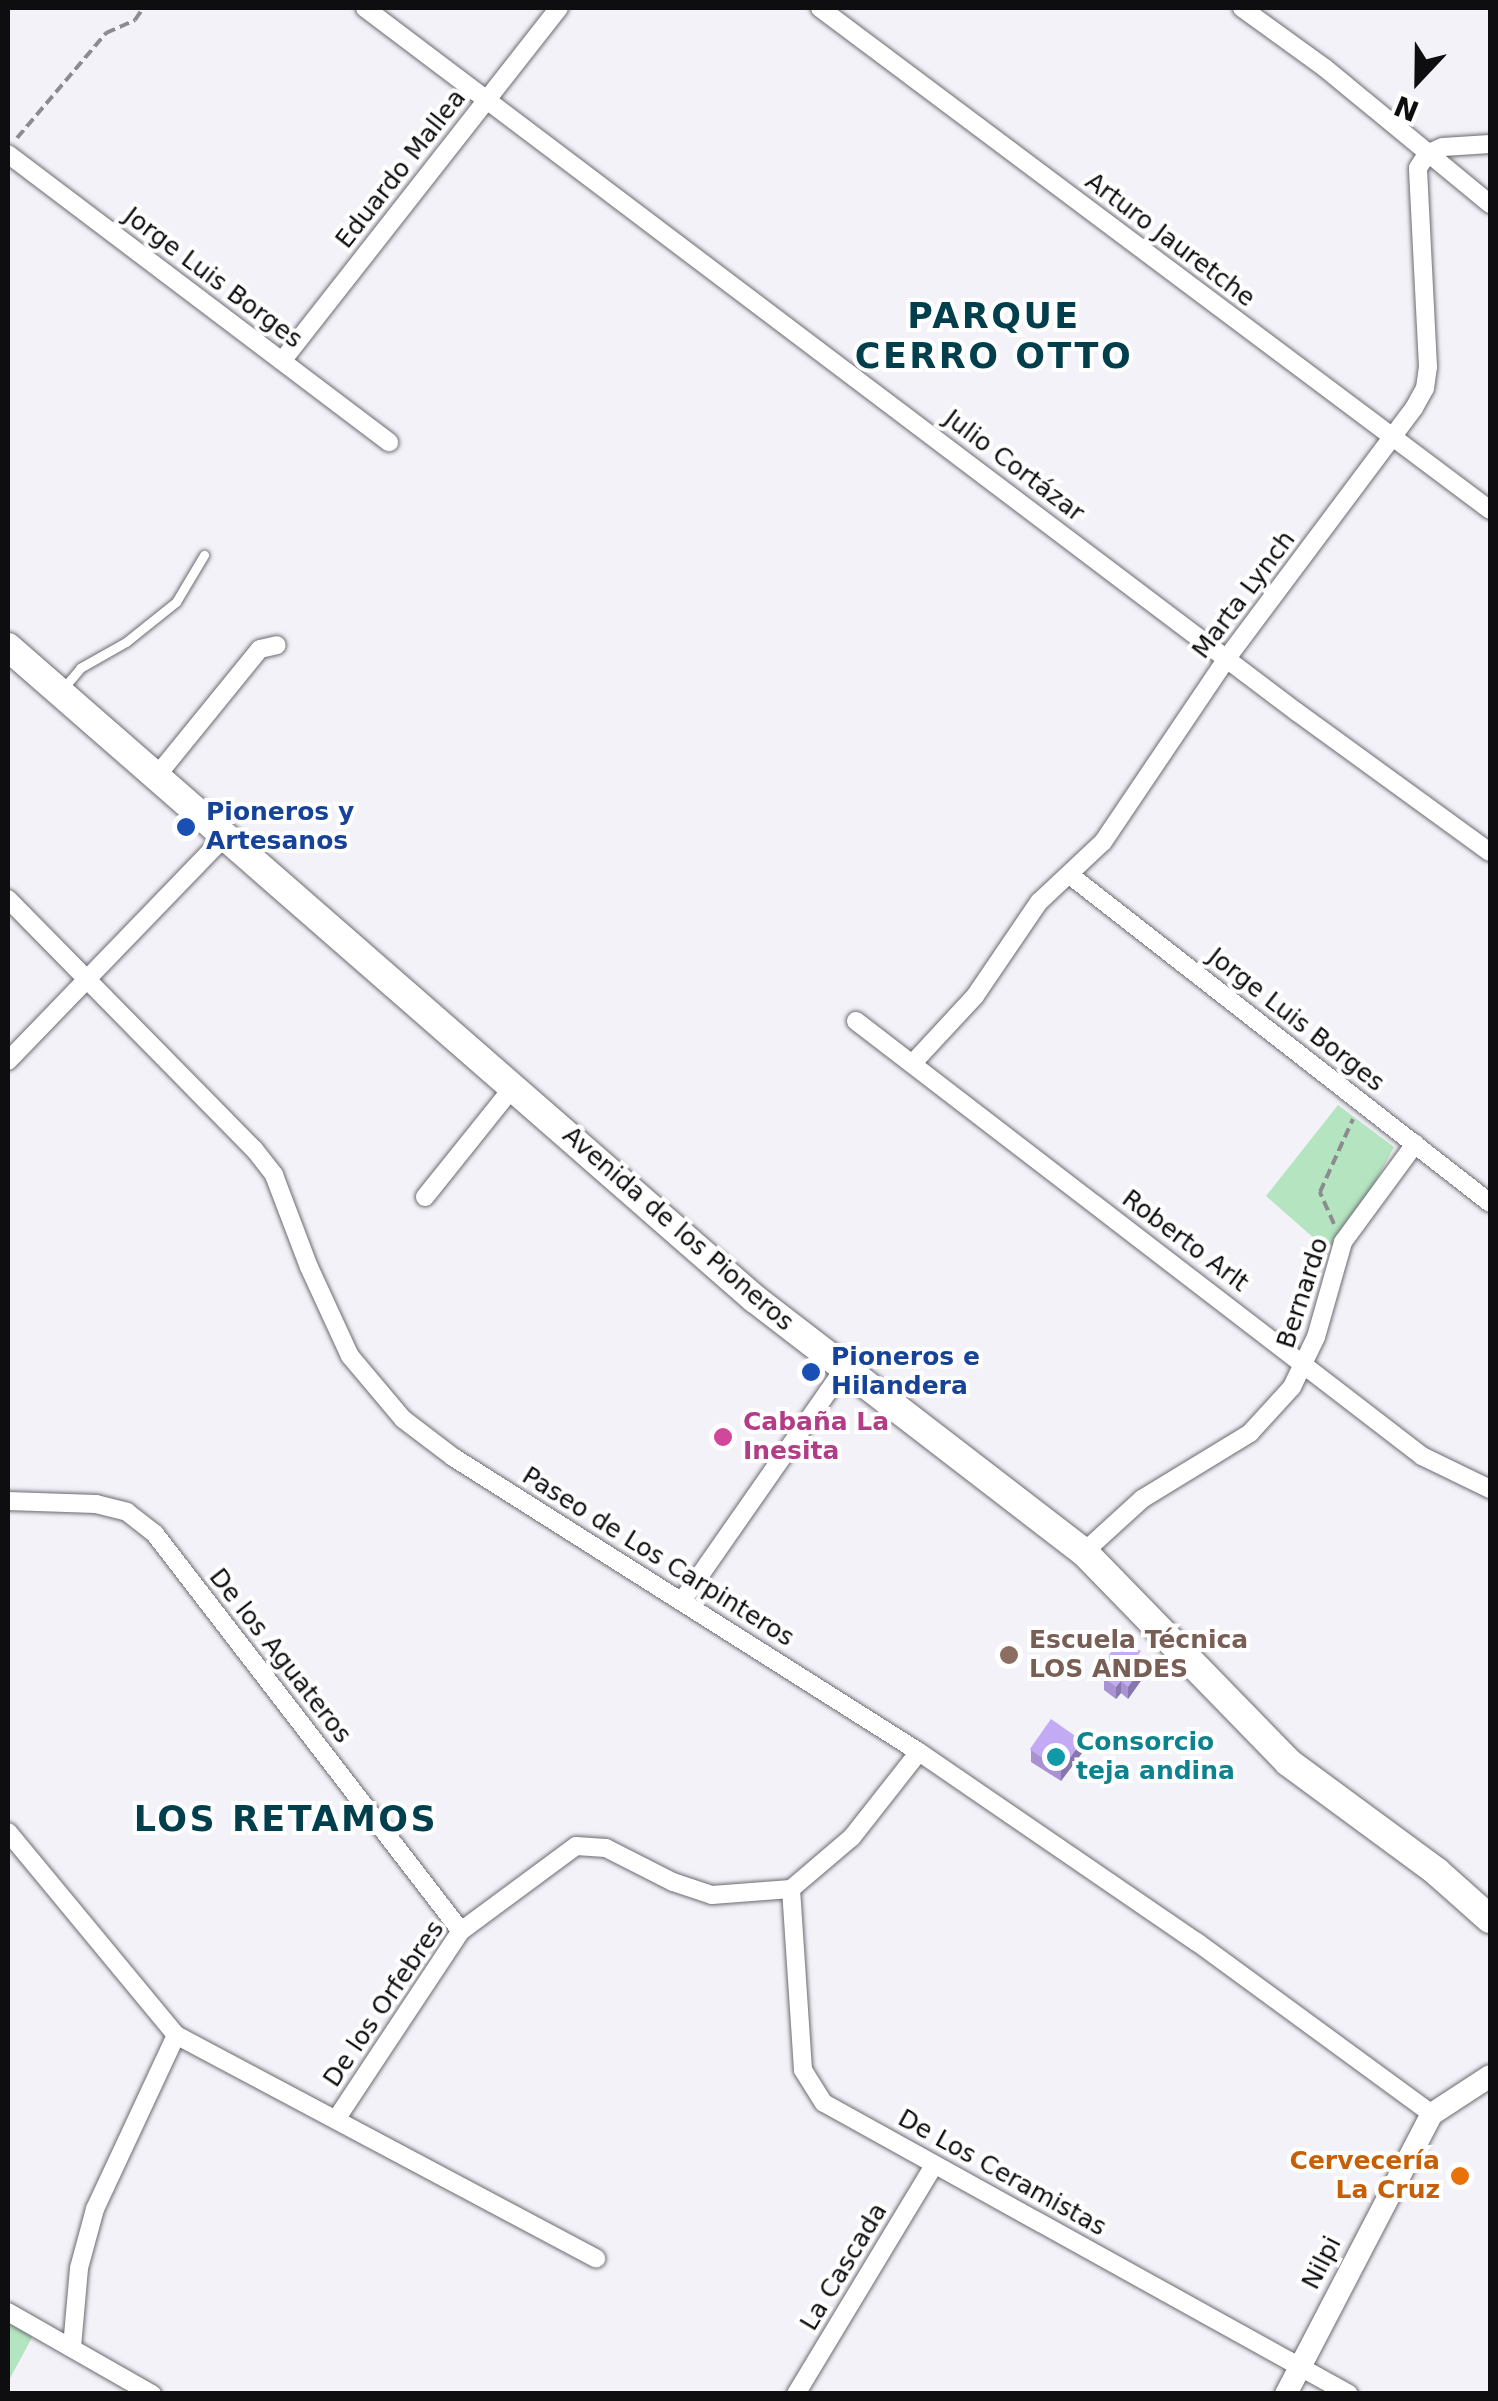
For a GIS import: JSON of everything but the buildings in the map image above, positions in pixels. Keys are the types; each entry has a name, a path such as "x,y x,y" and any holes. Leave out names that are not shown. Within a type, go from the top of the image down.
{"main road":[{"name":"Avenida de los Pioneros","path":"8,647 223,838 843,1370 1084,1552 1288,1762 1437,1872 1490,1918"}],"street":[{"name":"Julio Cortázar","path":"365,8 1490,852"},
{"name":"Eduardo Mallea","path":"282,361 559,8"},
{"name":"Arturo Jauretche","path":"820,8 1490,510"},
{"path":"1242,8 1325,68 1490,204"},
{"path":"1427,154 1443,148 1490,144"},
{"name":"Jorge Luis Borges","path":"8,152 389,442"},
{"name":"Marta Lynch","path":"912,1064 975,996 1039,902 1104,842 1227,658 1394,438 1425,388 1428,366 1416,188 1418,168 1427,154"},
{"path":"155,778 260,649 277,645"},
{"path":"8,1061 223,838"},
{"name":"Jorge Luis Borges","path":"1071,876 1490,1203"},
{"name":"Paseo de Los Carpinteros","path":"8,898 228,1119 274,1176 309,1268 350,1356 373,1388 403,1419 454,1458 919,1752 1197,1942 1432,2114"},
{"name":"Roberto Arlt","path":"856,1021 1422,1456 1490,1488"},
{"path":"425,1197 513,1087"},
{"name":"Bernardo","path":"1084,1552 1142,1499 1250,1433 1292,1388 1306,1365 1342,1242 1415,1144"},
{"path":"682,1602 843,1370"},
{"name":"De los Aguateros","path":"8,1501 96,1504 127,1512 155,1534 462,1931"},
{"path":"791,1889 852,1837 919,1752"},
{"path":"8,1832 176,2035 596,2258"},
{"name":"De los Orfebres","path":"338,2118 462,1931 576,1846 606,1848 673,1882 712,1895 791,1889"},
{"name":"De Los Ceramistas","path":"791,1889 803,2070 824,2103 1350,2394"},
{"path":"72,2347 79,2268 95,2209 176,2035"},
{"name":"Nilpi","path":"1286,2394 1432,2114 1490,2076"},
{"name":"La Cascada","path":"796,2394 934,2165"},
{"path":"8,2312 152,2394"}],"lane":[{"path":"60,693 80,668 126,642 176,602 204,555"}],"path":[{"path":"8,152 106,33 135,20 142,8"},
{"path":"1342,1242 1320,1192 1360,1103"}],"green space":[{"path":"1338,1105 1394,1147 1343,1242 1324,1247 1266,1196"},
{"path":"8,2319 34,2334 8,2382"}],"place":[{"name":"Pioneros y Artesanos","path":"186,827"},
{"name":"Pioneros e Hilandera","path":"811,1372"},
{"name":"Cabaña La Inesita","path":"723,1437"},
{"name":"Escuela Técnica LOS ANDES","path":"1009,1655"},
{"name":"Consorcio teja andina","path":"1056,1757"},
{"name":"Cervecería La Cruz","path":"1460,2176"}],"district":[{"name":"PARQUE CERRO OTTO","path":"994,336"},
{"name":"LOS RETAMOS","path":"286,1819"}]}
